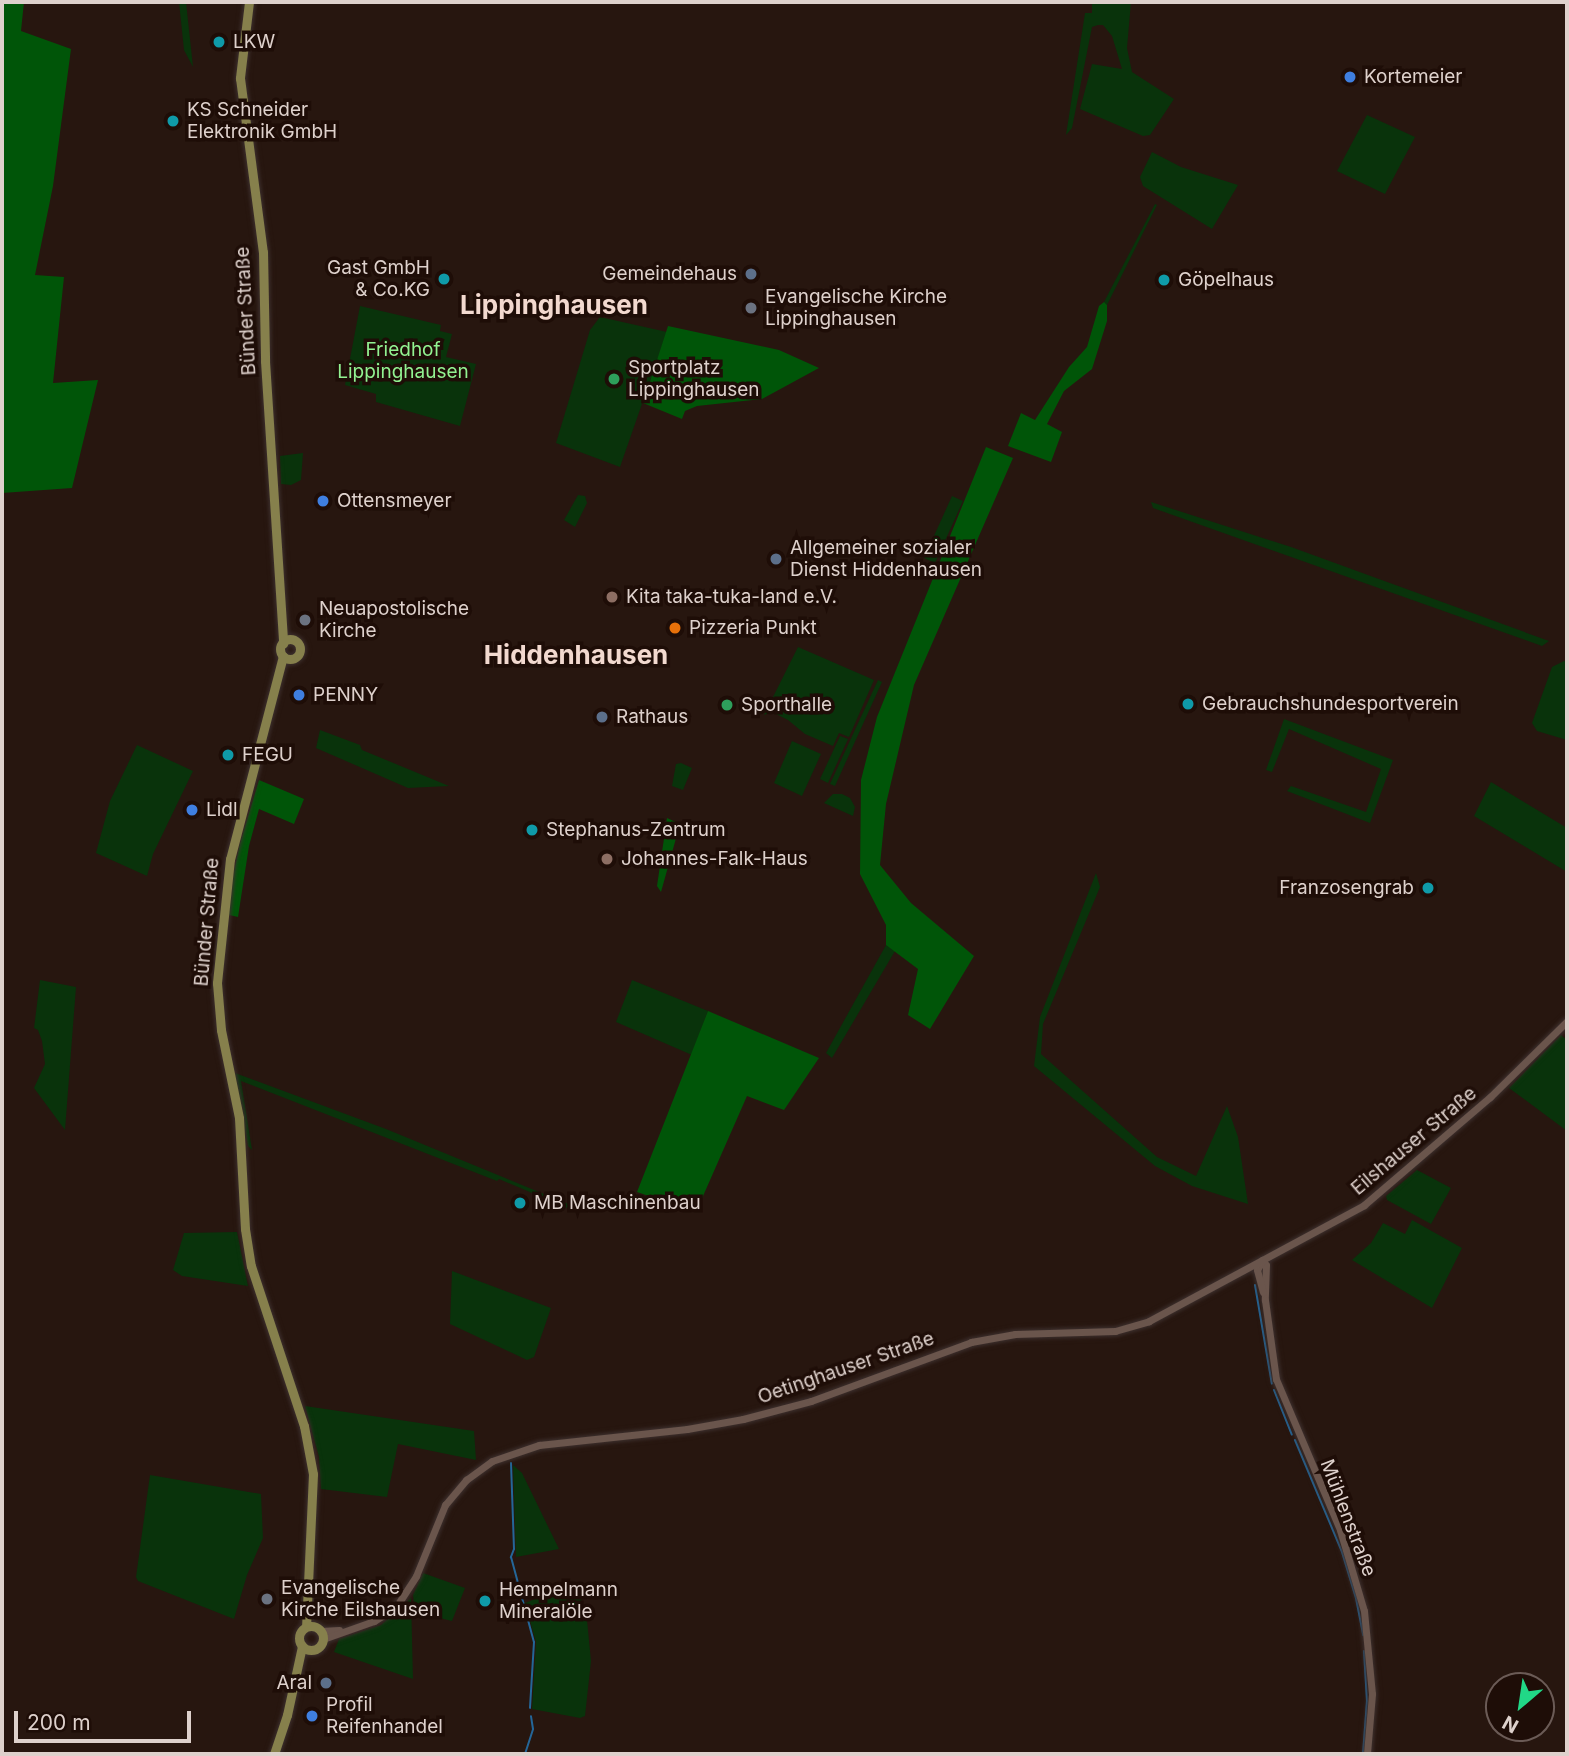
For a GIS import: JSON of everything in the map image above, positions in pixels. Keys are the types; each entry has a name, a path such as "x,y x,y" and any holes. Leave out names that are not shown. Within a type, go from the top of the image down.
{"main road":[{"name":"Bünder Straße","path":"250,2 240,78 262,253 265,361 282,619 287,641"},
{"path":"287,641 298,643 300,651 296,657 286,658 281,649 287,641"},
{"name":"Bünder Straße","path":"286,658 229,859 217,983 221,1030 239,1118 245,1229 261,1307 272,1331 304,1426 310,1454 313,1503 309,1600 316,1631"},
{"path":"276,1754 306,1648 299,1633 316,1631 317,1648 306,1648"}],"street":[{"name":"Eilshauser Straße","path":"1262,1260 1377,1195 1490,1097 1567,1021"},
{"name":"Mühlenstraße","path":"1262,1260 1266,1265 1265,1300 1276,1379 1340,1530 1364,1611 1371,1694 1367,1754"},
{"name":"Oetinghauser Straße","path":"316,1631 346,1630 373,1621 396,1606 415,1578 445,1505 478,1470 511,1452 539,1445 687,1429 743,1419 811,1401 944,1350 982,1340 1049,1332 1115,1331 1160,1316 1262,1260"}],"green space":[{"path":"2,2 24,2 21,31 71,49 53,186 35,275 64,277 53,383 98,380 72,488 2,493"},
{"path":"179,2 186,2 193,67 184,50"},
{"path":"1092,2 1131,2 1127,48 1132,72 1174,99 1150,135 1143,136 1080,109 1092,64 1122,69 1112,36 1103,25 1098,25 1092,27 1072,128 1066,135 1085,13 1092,13"},
{"path":"1367,115 1415,137 1385,194 1337,171"},
{"path":"1152,152 1181,167 1238,185 1212,229 1143,186 1140,177"},
{"path":"1155,204 1157,205 1107,305 1104,302"},
{"path":"1104,302 1107,305 1107,321 1092,369 1064,391 1047,424 1062,432 1051,462 1008,446 1021,413 1035,420 1069,367 1087,347 1099,306"},
{"name":"Friedhof Lippinghausen","path":"360,306 441,325 440,331 452,334 446,357 476,364 460,426 376,402 376,394 345,385"},
{"name":"Sportplatz Lippinghausen","path":"600,317 667,332 620,467 556,443 590,330"},
{"path":"668,326 779,350 819,368 762,399 697,406 685,411 682,419 643,403"},
{"path":"986,447 1013,458 914,685 886,804 880,865 911,903 974,956 930,1029 908,1015 918,969 886,945 886,925 860,874 861,780 877,717"},
{"path":"303,453 301,480 291,485 281,484 280,456"},
{"path":"578,495 585,496 587,503 575,527 564,520"},
{"path":"952,496 963,501 935,563 924,558"},
{"path":"1151,502 1291,547 1549,641 1542,646 1153,508"},
{"path":"798,647 874,680 849,737 839,733 833,746 805,734 788,720 772,712 764,715"},
{"path":"1567,662 1567,740 1537,731 1532,723 1552,667"},
{"path":"878,680 882,682 835,786 830,784"},
{"path":"1284,719 1393,760 1370,823 1287,791 1291,786 1366,812 1381,769 1289,729 1272,772 1266,770"},
{"path":"320,730 360,745 362,750 449,786 408,788 316,748"},
{"path":"840,736 848,739 828,783 820,779"},
{"path":"792,741 821,754 802,796 774,783"},
{"path":"137,745 193,771 153,854 147,876 96,853 110,801"},
{"path":"681,763 692,768 683,790 672,786 676,764"},
{"path":"259,780 304,799 294,824 259,809 249,846 238,917 225,914 240,843"},
{"path":"1491,782 1567,828 1567,872 1474,816"},
{"path":"833,794 850,798 855,807 853,816 824,803"},
{"path":"667,818 680,824 661,892 657,886"},
{"path":"1096,873 1100,887 1043,1024 1041,1054 1157,1157 1196,1176 1227,1106 1238,1137 1248,1204 1192,1186 1155,1166 1034,1066 1040,1017"},
{"path":"886,945 895,951 832,1058 826,1053"},
{"path":"40,980 76,987 65,1130 34,1088 45,1064 42,1041 38,1030 34,1028"},
{"path":"632,980 708,1011 692,1055 616,1022"},
{"path":"708,1011 819,1058 784,1110 747,1096 696,1212 637,1192"},
{"path":"1561,1035 1567,1040 1567,1131 1509,1088"},
{"path":"235,1073 386,1129 578,1208 577,1212 499,1179 497,1181 241,1081 252,1150 248,1146"},
{"path":"1417,1170 1451,1188 1431,1224 1387,1200 1386,1196"},
{"path":"1412,1220 1462,1248 1432,1308 1352,1260 1371,1243 1383,1223 1405,1234"},
{"path":"237,1232 248,1286 182,1276 173,1270 184,1233"},
{"path":"452,1271 551,1308 534,1357 527,1360 450,1324"},
{"path":"305,1406 474,1431 476,1460 398,1444 387,1497 321,1489 319,1457"},
{"path":"513,1465 522,1473 559,1549 516,1557"},
{"path":"150,1475 261,1494 263,1538 247,1575 234,1619 138,1581 136,1577"},
{"path":"423,1573 465,1588 452,1621 415,1612 413,1595"},
{"path":"576,1583 587,1620 591,1661 585,1716 580,1718 532,1709 536,1642 525,1603"},
{"path":"411,1598 413,1679 334,1652 339,1639 381,1625"}],"waterway":[{"path":"1255,1285 1272,1384"},
{"path":"1274,1390 1292,1435"},
{"path":"1295,1440 1342,1552 1356,1598 1363,1635"},
{"path":"511,1463 514,1549 511,1557 534,1642 530,1708"},
{"path":"1363,1754 1367,1701 1364,1651"},
{"path":"525,1754 533,1729 531,1716"}],"place":[{"name":"LKW","path":"219,42"},
{"name":"Kortemeier","path":"1350,77"},
{"name":"KS Schneider Elektronik GmbH","path":"173,121"},
{"name":"Gemeindehaus","path":"751,274"},
{"name":"Gast GmbH & Co.KG","path":"444,279"},
{"name":"Göpelhaus","path":"1164,280"},
{"name":"Evangelische Kirche Lippinghausen","path":"751,308"},
{"name":"Sportplatz Lippinghausen","path":"614,379"},
{"name":"Ottensmeyer","path":"323,501"},
{"name":"Allgemeiner sozialer Dienst Hiddenhausen","path":"776,559"},
{"name":"Kita taka-tuka-land e.V.","path":"612,597"},
{"name":"Neuapostolische Kirche","path":"305,620"},
{"name":"Pizzeria Punkt","path":"675,628"},
{"name":"PENNY","path":"299,695"},
{"name":"Gebrauchshundesportverein","path":"1188,704"},
{"name":"Sporthalle","path":"727,705"},
{"name":"Rathaus","path":"602,717"},
{"name":"FEGU","path":"228,755"},
{"name":"Lidl","path":"192,810"},
{"name":"Stephanus-Zentrum","path":"532,830"},
{"name":"Johannes-Falk-Haus","path":"607,859"},
{"name":"Franzosengrab","path":"1428,888"},
{"name":"MB Maschinenbau","path":"520,1203"},
{"name":"Evangelische Kirche Eilshausen","path":"267,1599"},
{"name":"Hempelmann Mineralöle","path":"485,1601"},
{"name":"Aral","path":"326,1683"},
{"name":"Profil Reifenhandel","path":"312,1716"}],"district":[{"name":"Lippinghausen","path":"554,305"},
{"name":"Hiddenhausen","path":"576,655"}]}
